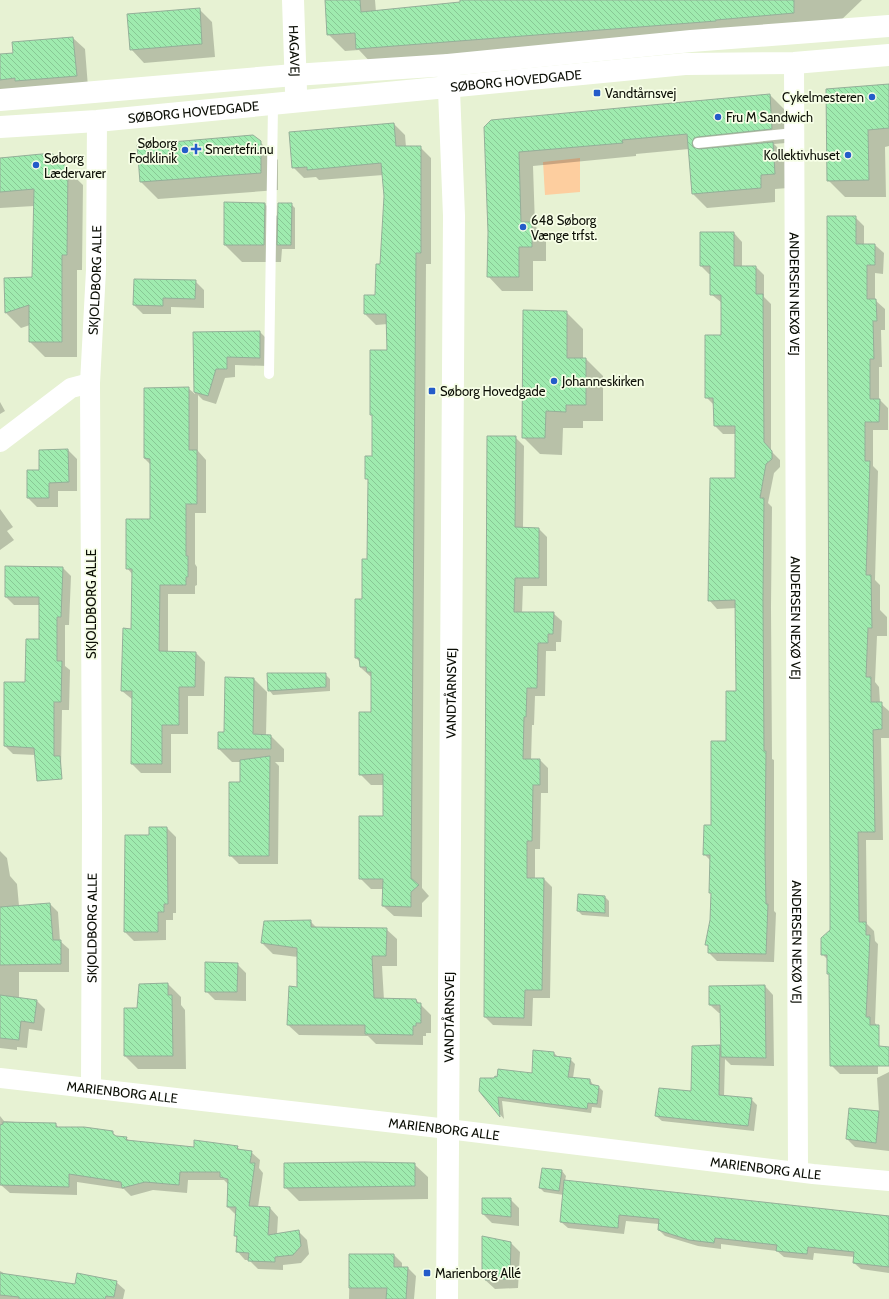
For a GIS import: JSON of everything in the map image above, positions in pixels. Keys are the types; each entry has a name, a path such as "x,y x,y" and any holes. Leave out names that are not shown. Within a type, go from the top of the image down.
{"street":[{"name":"HAGAVEJ","path":"293,0 294,75 297,102"},
{"name":"SØBORG HOVEDGADE","path":"0,127 97,121 273,105 449,76 692,41 889,26"},
{"name":"SØBORG HOVEDGADE","path":"0,100 294,75 449,76 685,64 794,63 889,55"},
{"name":"ANDERSEN NEXØ VEJ","path":"794,63 798,1172"},
{"name":"VANDTÅRNSVEJ","path":"447,1299 454,232 449,76"},
{"name":"SKJOLDBORG ALLE","path":"91,1088 92,805 90,383 96,270 97,121"},
{"path":"0,442 71,388 90,383"},
{"name":"MARIENBORG ALLE","path":"0,1078 448,1128 798,1172 889,1181"}],"lane":[{"path":"269,374 273,105"},
{"path":"698,142 794,133"}],"shaded area":[{"path":"580,158 580,192 545,195 543,162"}],"building":[{"path":"325,0 360,0 361,12 460,2 460,0 794,0 794,13 716,21 356,49 355,33 327,35"},
{"path":"200,8 202,44 130,50 127,14"},
{"path":"73,37 77,76 15,81 15,78 0,80 0,54 13,53 12,42"},
{"name":"Kollektivhuset","path":"889,84 889,128 868,130 869,180 827,181 826,89"},
{"path":"770,94 772,129 697,137 694,138 692,143 693,147 699,149 773,142 775,174 761,175 761,188 692,194 687,134 622,140 623,143 519,152 521,222 532,222 532,247 519,247 519,277 487,277 488,232 484,127 491,120"},
{"path":"394,123 396,146 421,146 421,253 416,253 411,878 419,885 411,892 411,907 382,906 383,879 359,879 359,816 383,816 383,774 359,775 359,712 371,712 371,672 367,672 366,667 360,667 359,658 355,658 355,599 362,599 362,559 367,559 368,479 365,479 365,456 372,456 372,415 370,415 370,350 387,350 386,314 364,314 364,295 375,295 376,264 380,264 384,196 381,163 307,170 307,167 292,168 289,132"},
{"path":"253,135 261,141 261,173 140,182 137,145"},
{"path":"52,153 68,168 67,255 62,255 62,342 29,342 29,305 5,313 4,278 32,277 34,189 0,192 0,158"},
{"path":"224,202 265,203 264,245 224,245"},
{"path":"278,203 292,203 291,245 277,245"},
{"path":"827,216 856,216 856,244 875,244 875,265 867,265 867,299 876,299 877,321 873,321 874,359 870,359 870,399 880,399 879,422 865,422 865,461 870,461 866,575 871,575 872,628 868,628 866,677 871,677 871,702 882,702 882,729 873,730 875,832 858,832 859,922 866,922 866,935 870,935 866,1017 870,1017 870,1025 879,1025 879,1046 889,1047 889,1066 830,1066 829,974 827,974 827,955 821,955 821,938 830,930"},
{"path":"700,232 734,232 734,266 756,266 756,294 763,294 764,442 772,451 772,459 766,464 760,498 764,498 764,751 766,751 765,853 766,904 768,904 766,954 708,953 708,945 705,945 710,920 711,893 709,893 710,855 703,855 704,825 711,825 711,741 726,741 726,691 736,691 735,600 708,601 710,478 735,478 735,426 714,426 713,398 705,398 705,335 721,335 721,295 710,295 710,266 700,266"},
{"path":"134,279 196,280 195,299 163,298 163,306 133,305"},
{"name":"Johanneskirken","path":"523,310 567,311 567,358 586,358 586,405 566,405 566,412 546,411 545,438 522,438"},
{"path":"260,331 260,358 227,357 227,369 216,369 208,396 194,392 193,332"},
{"path":"189,387 189,450 197,450 197,504 186,504 186,556 188,556 188,577 186,577 186,585 160,585 159,651 196,652 195,687 179,687 179,725 162,725 162,764 131,764 132,691 121,691 123,628 131,629 132,569 126,569 126,519 150,519 150,459 144,458 144,388"},
{"path":"487,436 516,436 515,527 539,528 539,578 515,578 514,612 554,612 553,634 548,634 548,643 538,643 537,688 527,688 526,717 524,717 523,759 540,759 540,785 533,785 532,841 527,841 527,878 544,878 542,990 525,990 524,1018 484,1017"},
{"path":"68,449 69,482 49,483 49,498 27,498 27,470 39,470 39,450"},
{"path":"5,566 63,567 61,617 57,617 57,661 62,661 61,702 54,702 54,756 60,756 62,779 37,781 34,748 4,746 4,682 25,682 26,639 39,639 39,597 5,597"},
{"path":"267,673 326,673 326,687 268,691"},
{"path":"225,677 254,678 253,734 271,735 271,749 218,749 218,732 224,732"},
{"path":"270,756 269,856 229,856 229,782 240,782 240,760"},
{"path":"149,827 167,827 168,904 164,904 164,912 158,912 158,932 124,932 125,835 149,835"},
{"path":"578,894 605,896 605,913 577,911"},
{"path":"50,903 53,940 61,940 61,964 0,965 0,907"},
{"path":"311,920 311,927 387,928 386,956 372,956 374,998 416,999 417,1003 421,1003 421,1023 416,1023 416,1026 413,1026 413,1035 365,1034 365,1025 287,1025 289,986 297,987 297,948 261,943 264,921"},
{"path":"205,962 238,963 237,992 205,992"},
{"path":"168,983 168,995 172,995 173,1056 124,1056 124,1008 137,1008 139,984"},
{"path":"765,985 766,1058 721,1057 720,1005 709,1005 709,986"},
{"path":"0,995 37,1000 34,1023 21,1021 19,1040 0,1038"},
{"path":"720,1045 719,1095 752,1098 748,1126 655,1116 659,1088 691,1091 692,1046"},
{"path":"533,1050 554,1052 554,1056 571,1058 568,1077 590,1079 590,1084 599,1086 597,1104 588,1103 587,1109 498,1097 500,1117 479,1091 480,1078 497,1077 498,1069 532,1073"},
{"path":"849,1108 879,1111 876,1143 846,1139"},
{"path":"3,1122 56,1123 56,1127 84,1127 113,1131 113,1134 116,1136 127,1137 126,1140 194,1147 194,1140 238,1146 237,1149 252,1151 250,1163 255,1163 249,1206 270,1207 268,1235 299,1230 301,1246 293,1255 275,1257 275,1262 248,1261 249,1253 236,1252 237,1236 234,1236 236,1207 227,1207 228,1179 220,1177 220,1172 180,1172 179,1185 145,1182 122,1188 121,1182 69,1174 69,1187 0,1185 0,1125 3,1124"},
{"path":"284,1163 415,1163 415,1186 284,1188"},
{"path":"542,1168 562,1170 559,1191 539,1188"},
{"path":"564,1180 889,1216 889,1267 853,1263 854,1252 808,1247 807,1254 776,1251 777,1245 715,1238 714,1243 689,1240 658,1230 659,1219 619,1215 618,1228 560,1222"},
{"path":"482,1198 511,1198 511,1217 482,1214"},
{"path":"482,1236 511,1242 510,1279 485,1280 485,1278 482,1278"},
{"path":"349,1254 394,1254 394,1267 408,1267 406,1299 386,1299 387,1288 349,1288"},
{"path":"0,1273 75,1284 77,1273 117,1281 114,1297 106,1296 105,1299 19,1299 19,1297 0,1295"}],"place":[{"name":"Vandtårnsvej","path":"597,93"},
{"name":"Cykelmesteren","path":"872,97"},
{"name":"Fru M Sandwich","path":"718,117"},
{"name":"Smertefri.nu","path":"196,149"},
{"name":"Søborg Fodklinik","path":"185,150"},
{"name":"Kollektivhuset","path":"848,155"},
{"name":"Søborg Lædervarer","path":"36,165"},
{"name":"648 Søborg Vænge trfst.","path":"523,227"},
{"name":"Johanneskirken","path":"554,381"},
{"name":"Søborg Hovedgade","path":"432,391"},
{"name":"Marienborg Allé","path":"427,1273"}]}
